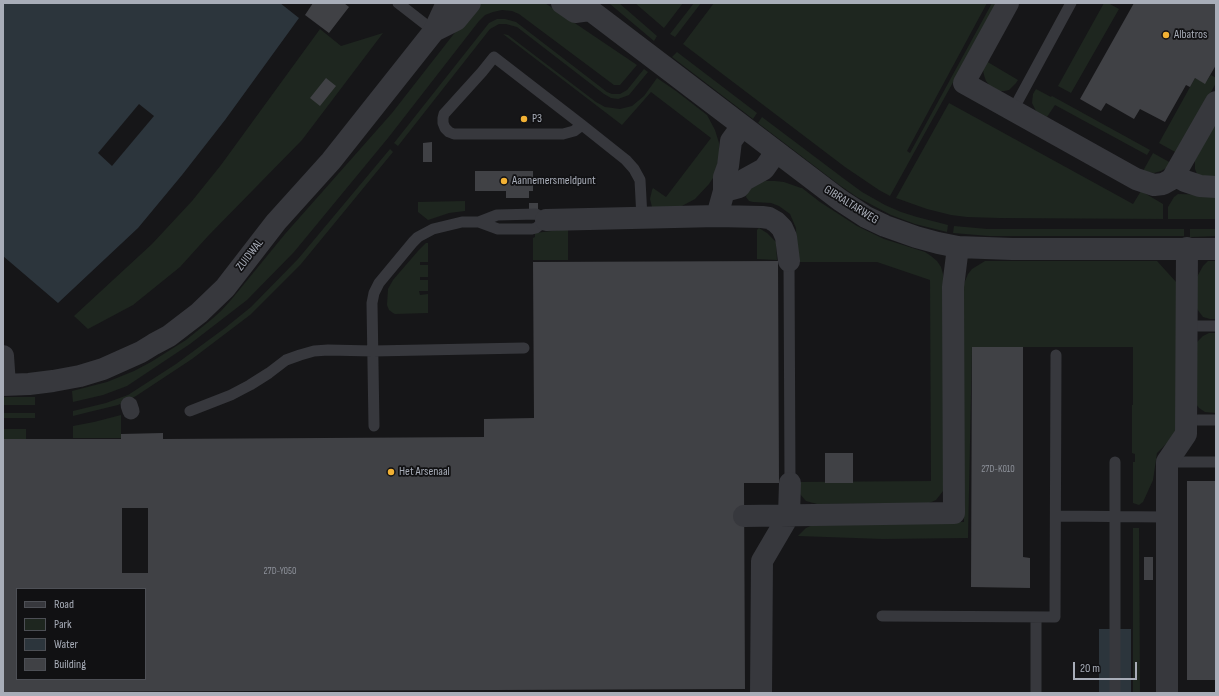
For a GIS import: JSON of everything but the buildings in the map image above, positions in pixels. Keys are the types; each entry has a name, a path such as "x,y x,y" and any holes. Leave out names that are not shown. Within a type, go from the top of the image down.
{"street":[{"name":"ZUIDWAL","path":"4,385 29,384 54,388 80,376 142,352 169,336 199,313 225,288 276,222 331,161 434,31 446,3"},
{"name":"ZUIDWAL","path":"434,31 456,20 470,3"},
{"name":"GIBRALTARWEG","path":"562,3 575,12 591,5 776,152 840,200 866,217 885,226 916,237 958,247 1012,249 1216,249"},
{"path":"1008,3 964,83 1136,179 1154,185 1163,184 1172,179 1216,102"},
{"path":"717,216 724,191 724,177 728,166 731,141 742,126"},
{"path":"724,191 738,187 744,180 764,169 776,152"},
{"path":"1175,175 1185,181 1200,186 1216,187"},
{"path":"546,220 717,216 769,218 782,228 786,237 789,261"},
{"path":"744,516 954,513 953,287 958,247"},
{"path":"1167,693 1167,462 1186,434 1187,248"},
{"path":"3,356 4,385"},
{"path":"761,693 762,561 789,515 790,483"}],"lane":[{"path":"398,3 434,31"},
{"path":"1013,110 1071,3"},
{"path":"582,125 574,131 563,134 454,134 445,128 443,118 444,114 494,57 582,125 620,155 634,169 640,180 642,218"},
{"path":"374,426 372,303 374,293 379,283 413,242 418,237 433,229 462,222 479,222 498,229 536,228 546,220"},
{"path":"789,261 790,483"},
{"path":"1187,326 1216,326"},
{"path":"190,411 231,395 269,373 286,360 314,351 524,348"},
{"path":"882,616 1055,617 1056,355"},
{"path":"1186,420 1216,420"},
{"path":"1115,462 1115,693"},
{"path":"1167,462 1216,462"},
{"path":"1056,516 1166,517"},
{"path":"1036,617 1036,693"}],"green space":[{"path":"478,3 545,3 637,65 620,85 614,85 519,14 512,11 502,10 485,15 388,138 294,252 247,300 190,344 127,386 103,395 73,402 72,391 107,382 151,362 186,340 221,311 285,234 392,113"},
{"path":"619,3 657,36 654,41 610,4"},
{"path":"635,3 683,3 664,28"},
{"path":"694,3 701,3 675,37 670,34"},
{"path":"714,3 987,3 907,151 910,153 992,3 997,3 890,196 845,167 683,44"},
{"path":"1104,3 1108,3 1119,9 1071,93 1058,86"},
{"path":"497,19 505,19 516,22 607,92 612,94 620,94 627,90 644,69 648,72 629,95 618,99 611,98 517,27 499,24 490,29 398,146 394,143 489,23"},
{"path":"320,29 341,46 383,33 302,140 208,236 180,267 133,305 88,329 74,316 152,244 192,201 221,165"},
{"path":"503,34 508,35 596,102 605,107 620,109 632,106 644,96 657,78 676,91 707,115 715,130 719,143 719,157 715,175 709,184 695,199 680,207 652,207 650,199 653,188 666,197 711,138 651,92 622,125"},
{"path":"677,52 757,113 753,119 672,57"},
{"path":"986,61 1018,80 1009,90 999,91 990,86 986,81 983,70"},
{"path":"1211,75 1216,78 1216,83 1177,153 1159,143 1195,78 1205,83"},
{"path":"1036,89 1051,97 1052,96 1150,150 1147,155 1055,105 1047,117 1036,111 1032,103 1033,94"},
{"path":"949,103 1133,204 1141,191 1163,204 1163,219 967,217 927,209 896,198"},
{"path":"762,117 862,192 901,212 948,225 947,232 915,224 891,215 857,197 758,123"},
{"path":"1216,122 1216,178 1204,178 1197,174 1195,169 1195,160"},
{"path":"390,149 393,152 301,264 250,315 192,359 136,396 118,405 73,416 73,411 106,403 128,395 176,364 251,307 298,259"},
{"path":"1153,153 1171,163 1161,171 1154,173 1143,171"},
{"path":"765,181 784,182 802,188 820,202 857,226 884,239 925,252 937,261 941,267 944,282 943,491 936,500 929,503 817,504 806,501 799,493 797,482 931,481 930,280 877,262 797,262 796,228 790,214 779,206 771,203 749,201 746,197 747,191 758,183"},
{"path":"1178,194 1216,195 1216,219 1168,219 1168,207 1174,197"},
{"path":"465,201 465,211 449,213 428,220 418,212 418,202"},
{"path":"954,226 987,229 1184,229 1184,236 989,236 953,233"},
{"path":"759,228 767,233 776,242 777,260 757,259 757,230"},
{"path":"568,229 568,260 533,260 533,238 535,237 535,233"},
{"path":"1190,229 1216,229 1216,236 1190,237"},
{"path":"426,243 428,243 428,262 420,262 420,265 428,265 428,277 420,277 420,280 428,280 428,291 419,291 420,295 428,294 428,313 395,314 389,310 387,305 388,289 393,280"},
{"path":"985,261 1157,261 1177,283 1177,433 1157,453 1153,480 1143,502 1139,505 1133,503 1133,462 1135,462 1135,454 1132,453 1133,347 972,347 968,538 883,539 798,536 806,528 817,523 964,522 963,286 972,269"},
{"path":"1208,261 1216,261 1216,319 1203,317 1197,309 1197,277 1203,266"},
{"path":"1209,333 1216,333 1216,413 1205,412 1196,404 1197,342"},
{"path":"3,397 35,397 35,405 3,405"},
{"path":"3,413 35,413 35,418 3,418"},
{"path":"121,415 121,438 73,438 73,426"},
{"path":"3,429 26,429 26,439 3,439"},
{"path":"1133,528 1139,528 1140,693 1133,693"}],"water":[{"path":"3,3 280,3 299,18 225,120 138,228 58,303 3,256"},
{"path":"1099,629 1131,629 1131,693 1099,693"}],"pier":[{"path":"139,104 154,116 112,166 98,153"}],"place":[{"name":"Albatros","path":"1166,35"},
{"name":"P3","path":"524,119"},
{"name":"Aannemersmeldpunt","path":"504,181"},
{"name":"Het Arsenaal","path":"391,472"}]}
